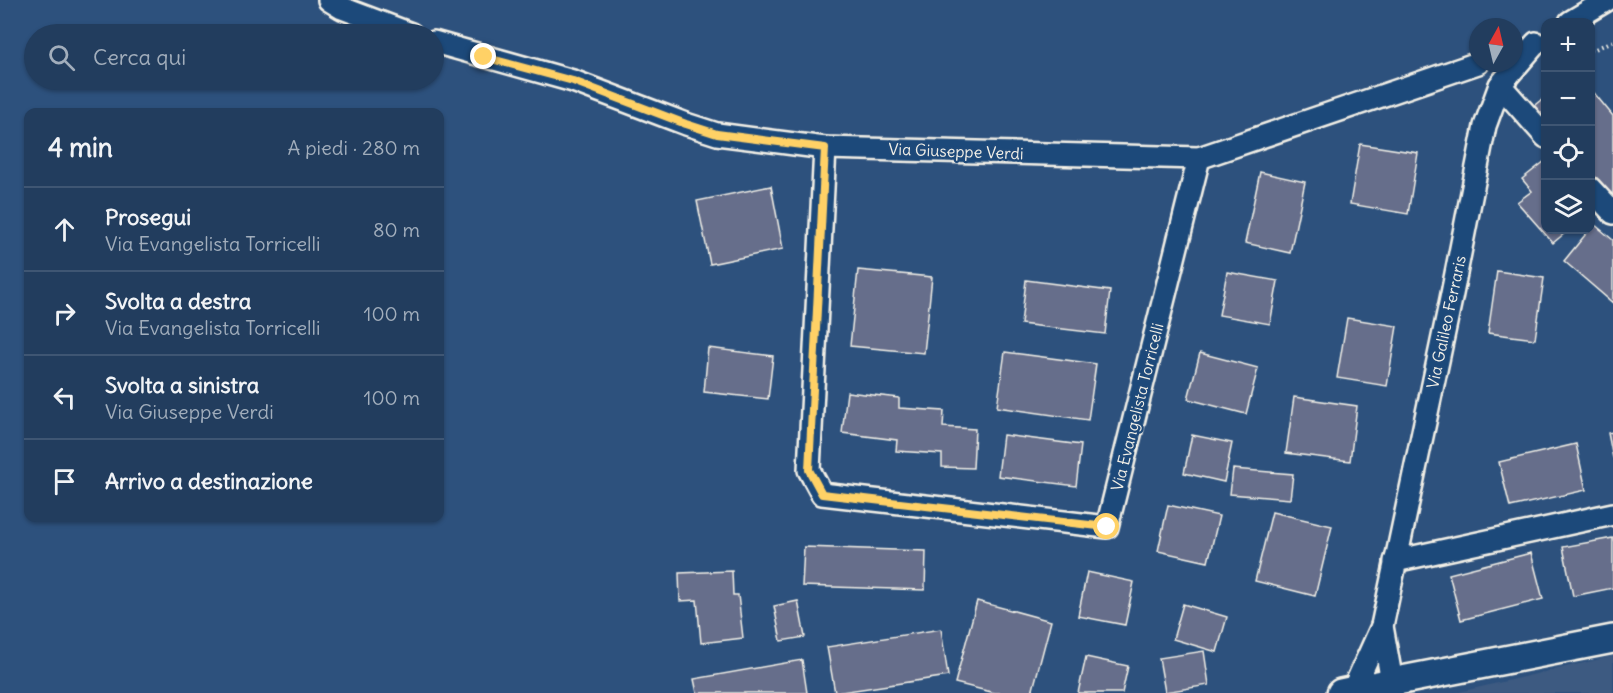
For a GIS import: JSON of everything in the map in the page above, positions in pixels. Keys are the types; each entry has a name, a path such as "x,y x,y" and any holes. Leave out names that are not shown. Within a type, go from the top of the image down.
{"street":[{"path":"328,0 342,8 384,24"},
{"path":"1577,18 1607,0"},
{"path":"1523,47 1541,40"},
{"name":"Via Galileo Ferraris","path":"1392,682 1382,626 1485,126 1500,85 1541,40"},
{"name":"Via Giuseppe Verdi","path":"444,45 573,81 717,134 825,148 1199,158 1469,66"},
{"path":"1500,85 1541,132"},
{"name":"Via Evangelista Torricelli","path":"825,148 809,470 822,494 1107,527 1199,158"},
{"path":"1595,193 1613,213"},
{"path":"1395,561 1613,514"},
{"path":"1347,692 1382,626"},
{"path":"1347,692 1613,639"}],"path":[{"path":"1595,49 1613,41"}],"shaded area":[{"path":"1613,656 1613,693 1455,693"}],"building":[{"path":"1595,94 1613,116 1613,194 1606,200 1595,187"},
{"path":"1541,100 1541,120 1531,108"},
{"path":"1360,144 1418,153 1408,214 1350,204"},
{"path":"1541,164 1541,229 1517,202 1532,191 1522,179"},
{"path":"1260,172 1305,182 1290,253 1245,243"},
{"path":"771,186 783,249 710,264 697,201"},
{"path":"1595,225 1613,240 1613,303 1564,261 1586,234 1595,234"},
{"path":"1545,234 1564,234 1553,243"},
{"path":"858,270 932,277 924,353 850,346"},
{"path":"1497,271 1544,278 1535,339 1488,333"},
{"path":"1227,272 1278,281 1270,324 1219,315"},
{"path":"1026,280 1110,291 1105,334 1021,324"},
{"path":"1347,318 1397,326 1387,386 1337,378"},
{"path":"708,348 773,356 768,399 704,392"},
{"path":"1005,352 1096,364 1088,420 997,407"},
{"path":"1200,353 1258,368 1246,414 1188,399"},
{"path":"847,392 899,398 899,408 944,411 943,427 975,429 973,468 942,467 942,454 896,451 897,440 842,433"},
{"path":"1294,397 1357,406 1350,461 1286,453"},
{"path":"1613,432 1613,458 1608,433"},
{"path":"1003,435 1081,445 1076,486 998,476"},
{"path":"1192,435 1232,443 1224,482 1184,473"},
{"path":"1576,444 1586,490 1510,507 1499,462"},
{"path":"1233,469 1293,474 1290,499 1230,494"},
{"path":"1168,505 1219,516 1208,562 1158,551"},
{"path":"1272,512 1332,526 1315,596 1255,581"},
{"path":"1613,538 1613,588 1573,596 1563,547"},
{"path":"804,547 926,551 925,590 802,586"},
{"path":"1531,553 1543,599 1461,620 1449,574"},
{"path":"732,571 733,595 738,595 743,638 701,643 697,600 680,601 679,573"},
{"path":"1087,572 1134,582 1125,625 1078,616"},
{"path":"798,601 805,637 781,641 774,606"},
{"path":"977,601 1051,621 1032,693 995,693 955,683"},
{"path":"1183,604 1227,617 1217,652 1173,639"},
{"path":"941,629 948,676 835,693 827,647"},
{"path":"1204,651 1209,685 1165,692 1159,658"},
{"path":"1086,657 1128,666 1122,693 1078,693"},
{"path":"802,660 807,693 697,693 694,679"}],"route":[{"path":"484,57 573,81 717,134 825,148 809,470 822,494 1107,527"}]}
